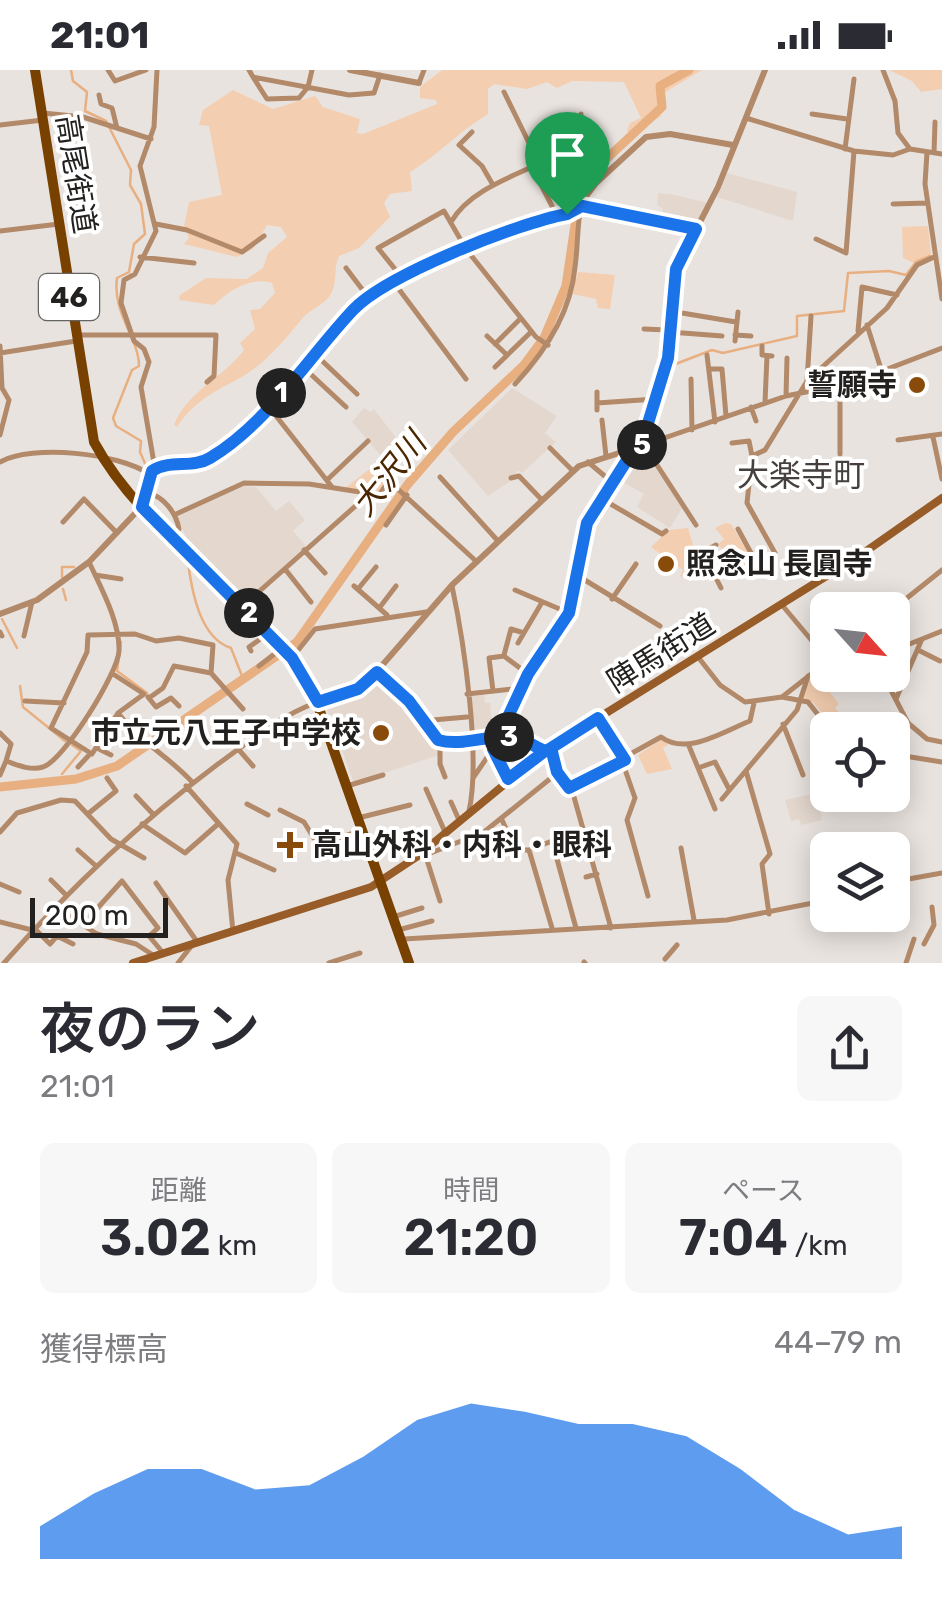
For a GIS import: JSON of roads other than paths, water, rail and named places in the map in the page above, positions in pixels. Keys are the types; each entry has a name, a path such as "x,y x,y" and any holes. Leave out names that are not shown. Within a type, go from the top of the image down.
{"main road":[{"name":"高尾街道","path":"36,70 88,426 102,458 142,507 269,633 287,653 318,702 409,963"},
{"name":"陣馬街道","path":"133,963 330,902 381,880 415,858 548,749 782,604 942,498"}],"street":[{"path":"108,70 114,80 146,70"},
{"path":"0,614 32,602 89,562 142,507 148,493 152,471 141,387 149,362 129,336 121,303 122,284 135,274 156,224 140,181 140,166 151,139 157,70"},
{"path":"252,74 267,99 299,98 308,87 312,70"},
{"path":"353,70 418,84 424,70"},
{"path":"474,778 502,737 528,674 569,613 587,523 640,447 668,358 669,311 676,269 718,188 765,70"},
{"path":"883,70 895,101 898,132 910,150"},
{"path":"252,74 349,95 374,93 380,76"},
{"path":"844,149 854,79"},
{"path":"504,92 530,146 532,167 557,216"},
{"path":"99,95 100,104 112,108 110,126"},
{"path":"530,146 577,122 581,114"},
{"path":"812,114 847,118"},
{"path":"0,125 73,115 151,139"},
{"path":"746,118 854,151 893,155 910,150 934,153"},
{"path":"935,122 928,203 942,299"},
{"path":"560,131 595,182"},
{"path":"472,132 459,145 482,166 493,185"},
{"path":"515,384 546,344 572,286 580,207 595,182 641,140 653,134 733,145"},
{"path":"816,239 845,252 854,151"},
{"path":"451,222 458,211 493,185 532,167"},
{"path":"894,204 928,203"},
{"path":"0,462 22,452 102,458 152,471 207,460 269,407 369,298 466,249 580,207 696,229"},
{"path":"403,280 378,248 444,211 466,249 520,319 546,344"},
{"path":"0,231 59,224"},
{"path":"156,224 187,230 242,252 264,236"},
{"path":"932,239 942,237"},
{"path":"140,257 194,264"},
{"path":"752,456 765,450 807,381 897,294 916,265 934,257"},
{"path":"346,268 369,298"},
{"path":"395,284 466,379"},
{"path":"858,331 862,288 897,294"},
{"path":"669,311 736,322"},
{"path":"738,312 735,338 751,336"},
{"path":"807,381 811,316"},
{"path":"495,344 520,319"},
{"path":"867,325 881,369"},
{"path":"644,328 722,336"},
{"path":"496,368 531,332"},
{"path":"0,435 8,400 2,388 0,350 75,338 216,335 214,376 208,382"},
{"path":"488,336 508,356"},
{"path":"762,346 762,355 770,356 765,402"},
{"path":"4,963 54,906 190,784 283,716 358,689 452,585 573,471 588,462 692,430 765,402 840,386 942,348"},
{"path":"316,354 358,394"},
{"path":"707,355 715,422"},
{"path":"786,396 787,358"},
{"path":"304,368 346,407"},
{"path":"711,370 722,368 726,416"},
{"path":"691,379 692,430"},
{"path":"840,386 840,454"},
{"path":"596,392 597,407 656,399"},
{"path":"269,407 288,427 294,444 332,487"},
{"path":"751,407 756,421"},
{"path":"602,420 606,457"},
{"path":"898,440 942,434"},
{"path":"933,437 942,479"},
{"path":"732,443 748,440 752,456 747,502 775,553"},
{"path":"326,480 368,441"},
{"path":"640,447 696,524"},
{"path":"550,448 573,471"},
{"path":"588,462 613,482"},
{"path":"512,478 520,476 542,500"},
{"path":"440,477 498,542"},
{"path":"174,515 244,483 332,487 379,495 389,481 477,562"},
{"path":"386,525 404,492"},
{"path":"148,493 159,496 174,515 179,529 174,537"},
{"path":"242,606 369,494"},
{"path":"63,522 84,499 117,533"},
{"path":"602,499 662,534 666,531"},
{"path":"738,529 757,564"},
{"path":"716,545 703,552 703,558 720,588"},
{"path":"304,550 325,573"},
{"path":"6,760 26,768 43,767 70,740 112,674 118,656 117,634 89,562"},
{"path":"612,599 636,564"},
{"path":"376,567 356,587 386,615"},
{"path":"285,568 312,602"},
{"path":"910,596 942,570"},
{"path":"95,574 121,580"},
{"path":"575,574 660,626"},
{"path":"452,585 468,694 474,778 469,811"},
{"path":"379,608 396,586"},
{"path":"515,590 569,613"},
{"path":"24,636 32,602"},
{"path":"518,644 541,604"},
{"path":"782,604 810,638"},
{"path":"258,666 287,653 315,629 386,615 426,612"},
{"path":"504,656 511,629 524,633"},
{"path":"910,643 941,630"},
{"path":"251,651 249,648 269,633"},
{"path":"796,641 806,633"},
{"path":"90,754 51,728 87,652 88,635 117,634 213,646 211,673"},
{"path":"896,699 922,638"},
{"path":"918,650 940,661"},
{"path":"493,691 490,658 504,656 528,674"},
{"path":"698,657 726,690 754,703 782,697 814,705 818,712"},
{"path":"78,767 99,749 118,713 163,688 174,666 211,673 244,709"},
{"path":"377,672 409,701 420,721 440,741 440,764 445,777"},
{"path":"112,674 156,707 171,698 179,706"},
{"path":"782,697 808,676"},
{"path":"722,799 784,724 800,700 808,676"},
{"path":"468,694 522,688"},
{"path":"892,692 902,712"},
{"path":"25,701 64,703"},
{"path":"569,788 661,737 677,746 688,746 750,721 754,703"},
{"path":"118,713 136,739 158,748 236,844 228,880 233,932"},
{"path":"420,721 468,717"},
{"path":"598,718 624,760 635,798 627,820 648,896"},
{"path":"784,724 803,775"},
{"path":"910,725 927,739 942,742"},
{"path":"0,734 11,744 0,775"},
{"path":"440,741 502,737 526,740 548,749 569,788 611,928"},
{"path":"688,746 715,810"},
{"path":"99,749 112,755"},
{"path":"493,749 508,779"},
{"path":"238,750 254,766"},
{"path":"910,757 942,762"},
{"path":"698,768 715,762 729,788"},
{"path":"746,771 770,854 762,864 769,914"},
{"path":"415,858 482,833 557,772"},
{"path":"347,786 384,775"},
{"path":"89,813 116,791 108,778"},
{"path":"426,789 446,832"},
{"path":"136,796 153,814"},
{"path":"0,832 17,812 61,800 79,802 120,844 144,858"},
{"path":"451,802 460,820"},
{"path":"247,804 268,815"},
{"path":"280,810 304,822 318,845 410,804"},
{"path":"502,819 516,850 529,850 552,841 576,928"},
{"path":"142,824 185,853 218,824"},
{"path":"682,848 694,920"},
{"path":"78,850 96,866"},
{"path":"529,850 552,929"},
{"path":"236,853 274,870"},
{"path":"426,857 440,901"},
{"path":"586,877 597,874"},
{"path":"910,879 941,875"},
{"path":"50,880 66,896"},
{"path":"84,923 122,881 158,928 149,936 159,955"},
{"path":"156,883 195,943 178,963"},
{"path":"0,884 18,892"},
{"path":"399,935 611,928 769,914 810,904"},
{"path":"54,906 97,934 136,944 159,955"},
{"path":"393,917 422,908"},
{"path":"924,944 934,925 932,908"},
{"path":"399,935 432,921"},
{"path":"0,922 34,929 50,944 57,936 73,944"},
{"path":"906,963 914,939"},
{"path":"665,959 677,944"},
{"path":"329,963 360,953"}],"waterway":[{"path":"71,70 73,81 87,92 85,111 106,121 131,170 130,185 141,204 145,234 134,244 129,272 117,278 118,303 139,366 132,370 113,418 116,426 141,441 140,452 147,468"},
{"name":"大沢川","path":"0,787 76,779 117,766 297,642 408,484 453,432 524,365 544,338 566,286 580,191 603,162 662,107 660,86 689,70"},
{"path":"673,365 712,350 723,353 797,336 797,316 844,311 848,273 889,271 906,275 916,262 930,256"},
{"path":"188,563 199,613 212,635 231,648 244,681"},
{"path":"62,577 62,567 74,567"},
{"path":"63,589 66,600"},
{"path":"2,619 17,648"},
{"path":"121,642 117,671 147,693"},
{"path":"20,686 23,707 65,741"},
{"path":"102,748 118,718"},
{"path":"62,774 81,751 72,745"},
{"name":"大沢川","path":"60,782 61,778"}],"place":[{"name":"誓願寺","path":"917,385"},
{"name":"照念山 長圓寺","path":"666,564"},
{"name":"市立元八王子中学校","path":"381,733"},
{"name":"高山外科・内科・眼科","path":"290,845"}],"district":[{"name":"大楽寺町","path":"801,475"}]}
